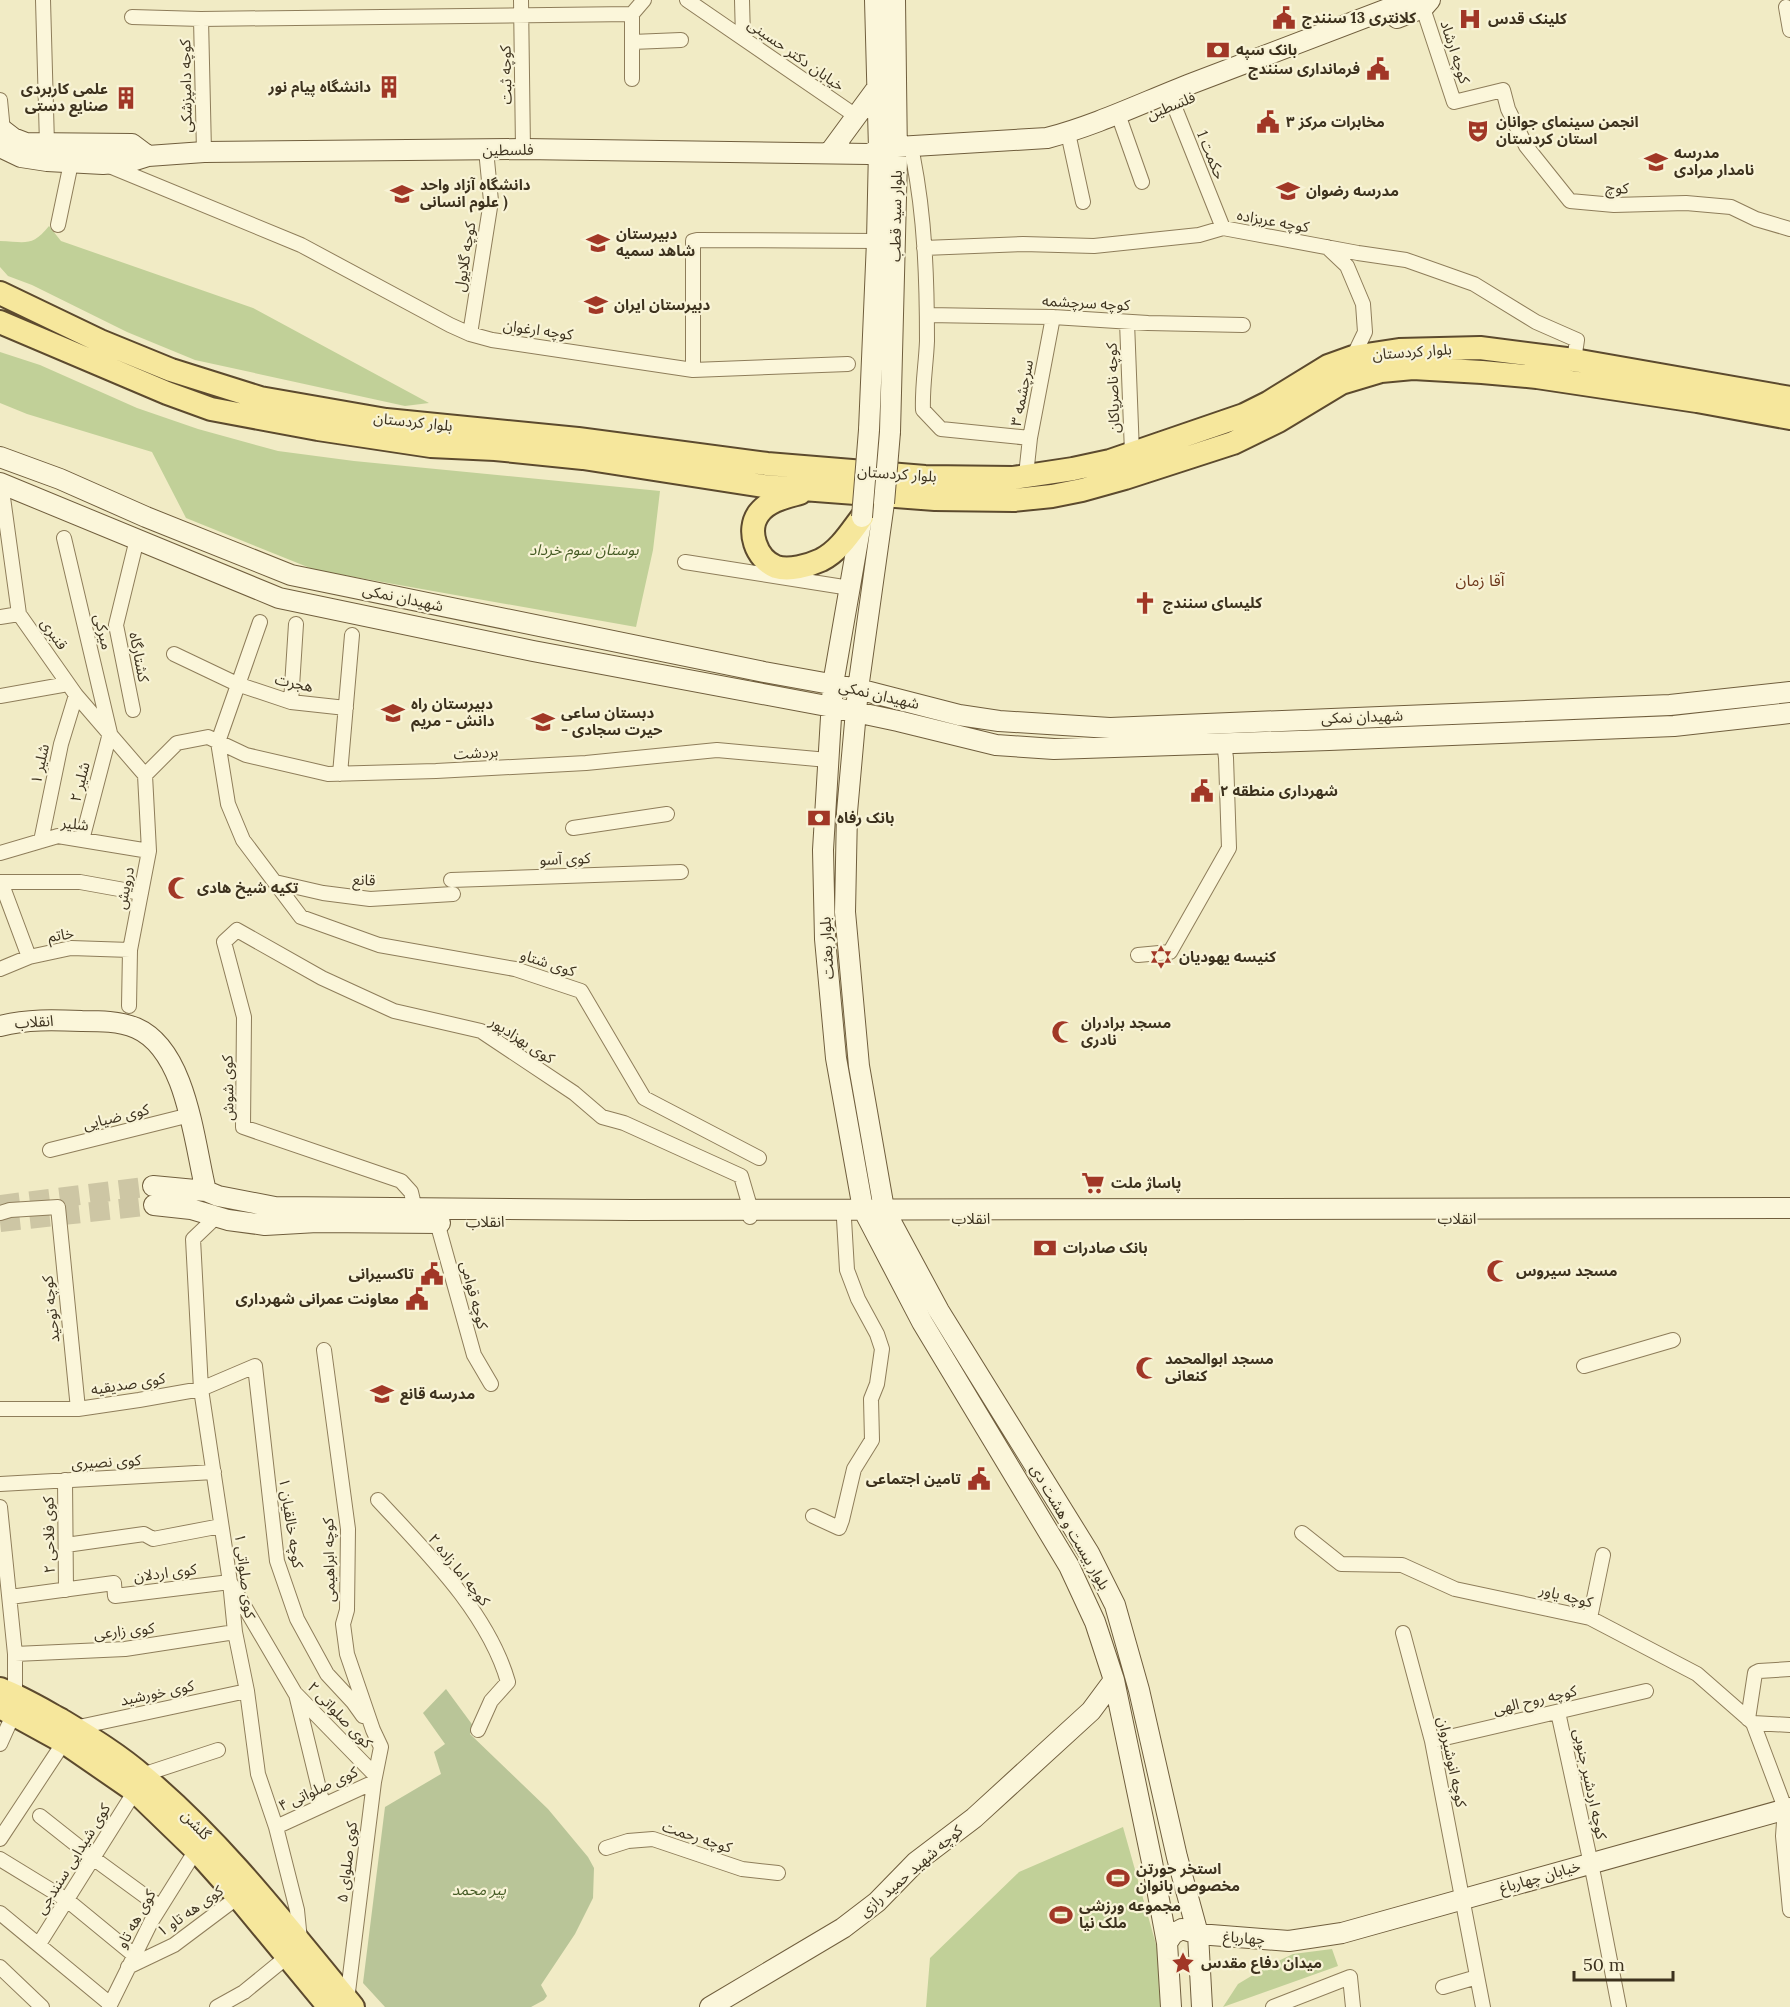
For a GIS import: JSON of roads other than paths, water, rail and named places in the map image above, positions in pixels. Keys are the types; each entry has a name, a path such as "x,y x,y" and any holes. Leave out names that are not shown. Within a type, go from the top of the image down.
{"main road":[{"name":"بلوار سید قطب","path":"862,517 869,430 877,241 889,154 877,88 874,0"},
{"name":"بلوار سید قطب","path":"877,488 890,432 889,154 895,0"},
{"name":"فلسطین","path":"1,135 21,157 104,164 129,162 148,156 204,153 523,149 889,154 1047,138 1069,138 1421,2"},
{"path":"830,152 877,88"},
{"name":"فلسطین","path":"1,135 26,143 132,144 148,156"},
{"name":"بلوار کردستان","path":"1,293 100,341 171,370 270,400 386,420 578,439 767,464 935,500 1014,500 1082,490 1233,443 1278,421 1341,383 1381,371 1413,368 1537,377 1697,401 1790,418"},
{"name":"بلوار کردستان","path":"0,322 157,389 210,409 411,443 583,458 763,486 812,489 877,488 924,477 1013,477 1073,469 1110,461 1244,415 1328,366 1353,357 1400,350 1480,348 1574,360 1790,398"},
{"name":"شهیدان نمکی","path":"0,457 60,479 146,517 291,575 764,672 858,689 959,715 999,721 1110,728 1670,705 1790,692"},
{"name":"شهیدان نمکی","path":"0,483 279,598 533,651 856,712 996,745 1053,749 1674,726 1790,713"},
{"path":"858,689 877,488"},
{"path":"812,489 776,500 759,513 753,527 754,543 762,557 775,566 789,569 821,560 839,546 862,517"},
{"path":"833,684 862,517"},
{"path":"621,668 625,644"},
{"name":"بلوار بعثت","path":"833,684 823,850 825,939 836,1058 865,1214"},
{"name":"بلوار بعثت","path":"858,689 847,812 845,912 859,1066 887,1213"},
{"path":"1670,705 1674,726"},
{"path":"1220,722 1224,744"},
{"name":"انقلاب","path":"0,1026 19,1021 109,1022 138,1029 151,1036 172,1064 190,1115 206,1191"},
{"name":"انقلاب","path":"429,1214 265,1225 216,1217 154,1196 206,1191 238,1201 275,1207 429,1214 865,1214 1790,1208"},
{"name":"انقلاب","path":"887,1213 1790,1219"},
{"name":"بلوار بیست و هشت دی","path":"887,1213 939,1311 1089,1553 1114,1605 1139,1690 1177,1857 1198,1934 1202,2007"},
{"name":"انقلاب","path":"751,1214 844,1219 865,1214"},
{"name":"بلوار بیست و هشت دی","path":"865,1214 922,1322 1069,1566 1095,1622 1114,1680 1152,1863 1167,1943 1171,1997"},
{"path":"1011,1467 1030,1456"},
{"name":"کوچه شهید حمید رازی","path":"710,2007 843,1928 877,1902 916,1862 974,1818 1091,1711 1114,1680"},
{"name":"گلشن","path":"7,1701 69,1735 139,1783 173,1802 223,1853 294,1949 343,2005"},
{"name":"گلشن","path":"139,1783 238,1897 294,1949"},
{"name":"خیابان چهارباغ","path":"1289,1941 1342,1933 1787,1808"},
{"path":"1152,1863 1177,1857"},
{"name":"چهارباغ","path":"1167,1943 1182,1929 1198,1934 1289,1941"},
{"path":"1171,1997 1192,1992 1201,1982"}],"street":[{"path":"43,0 47,144"},
{"name":"کوچه ثبت","path":"521,0 523,149"},
{"path":"632,79 632,14 644,0"},
{"name":"خیابان دکتر حسینی","path":"687,0 856,116"},
{"path":"742,0 743,39"},
{"name":"کوچه ارشاد","path":"1421,2 1454,102 1503,90"},
{"path":"1786,7 1790,30"},
{"path":"132,17 201,19 632,14"},
{"name":"کوچه دامپزشکی","path":"201,19 204,153"},
{"path":"632,42 681,40"},
{"name":"کوچ","path":"1503,90 1508,108 1526,146 1569,201 1614,205 1686,203 1731,207 1756,219 1790,229"},
{"name":"حکمت 1","path":"1171,99 1223,228"},
{"path":"0,100 1,135"},
{"path":"1120,119 1142,182"},
{"path":"1069,138 1083,202"},
{"name":"کوچه گلایول","path":"470,334 491,201 486,150"},
{"path":"889,154 921,209 927,315 927,345 922,388 923,410 941,429 1030,438"},
{"path":"58,225 71,163"},
{"name":"کوچه ارغوان","path":"104,164 301,245 450,325 492,340 693,370 848,364"},
{"name":"کوچه عربزاده","path":"924,248 1023,244 1094,246 1199,235 1223,228 1406,260 1474,284 1536,322 1577,340 1574,360"},
{"path":"693,370 693,242 697,240 877,241"},
{"path":"1327,247 1347,266 1363,304 1365,332 1353,357"},
{"name":"کوچه سرچشمه","path":"927,315 1053,317 1127,322 1243,325"},
{"name":"سرچشمه ۳","path":"1026,475 1030,438 1053,317"},
{"name":"کوچه ناصرپاکان","path":"1127,322 1132,453"},
{"name":"قنبری","path":"0,483 4,539 19,614 72,689 145,775"},
{"name":"میرکی","path":"64,538 110,733"},
{"name":"کشتارگاه","path":"133,710 117,625 137,539"},
{"path":"685,562 850,588"},
{"path":"0,617 19,614"},
{"path":"218,742 260,622"},
{"path":"291,702 296,624"},
{"path":"340,774 352,635"},
{"name":"هجرت","path":"174,654 237,684 291,702 346,708"},
{"path":"0,696 72,689"},
{"name":"شلیر ۱","path":"41,841 72,689"},
{"name":"شلیر ۲","path":"82,840 110,733"},
{"name":"بردشت","path":"145,775 177,743 208,737 246,755 328,774 586,763 717,750 828,760"},
{"name":"کوی شتاو","path":"218,742 228,804 243,840 301,917 379,945 515,969 581,991 644,1098 759,1158"},
{"path":"1138,955 1170,952 1229,848 1224,744"},
{"name":"درویش","path":"129,1006 130,950 149,851 145,775"},
{"path":"573,828 667,814"},
{"name":"شلیر","path":"0,853 58,836 149,851"},
{"name":"کوی آسو","path":"452,887 681,872"},
{"path":"29,957 1,882 80,882 141,893"},
{"name":"قانع","path":"275,882 323,893 370,899 452,887"},
{"name":"کوی شوش","path":"237,930 224,942 244,1017 243,1127 401,1181 429,1214"},
{"name":"کوی بهزادپور","path":"237,930 322,978 394,1011 481,1031 574,1093 602,1117 624,1123 741,1176 751,1214"},
{"name":"خاتم","path":"0,969 29,957 71,948 130,950"},
{"name":"کوی ضیایی","path":"50,1150 190,1115"},
{"name":"کوچه توحید","path":"3,1210 58,1207 78,1408"},
{"name":"کوچه قوامی","path":"429,1214 474,1355 491,1384"},
{"name":"کوی صلواتی ۱","path":"216,1217 193,1239 201,1389 230,1582 235,1632 247,1691 258,1774 276,1827 297,1910 294,1949"},
{"path":"813,1516 839,1528 854,1469 872,1440 871,1399 877,1384 882,1349 877,1334 858,1299 848,1269 844,1219"},
{"path":"1584,1366 1673,1340"},
{"name":"کوچه ابراهیمی","path":"324,1350 348,1529 347,1610 343,1624 347,1654 373,1730"},
{"name":"کوی صدیقیه","path":"0,1409 78,1408 201,1389 255,1366"},
{"name":"کوچه خالقیان ۱","path":"255,1366 277,1561 297,1620 327,1674 353,1702 373,1730"},
{"name":"کوی نصیری","path":"0,1484 214,1472"},
{"name":"کوی فلاحی ۲","path":"65,1480 66,1590"},
{"name":"کوچه اما زاده ۲","path":"378,1500 470,1605 503,1664 508,1682 491,1701 478,1730"},
{"path":"0,1507 15,1654 0,1744"},
{"path":"66,1545 144,1534 153,1539 221,1526"},
{"name":"کوچه یاور","path":"1302,1533 1341,1564 1402,1565 1455,1589 1590,1618 1697,1674 1750,1721 1787,1808"},
{"path":"1590,1618 1603,1556"},
{"name":"کوی اردلان","path":"9,1598 114,1583 115,1596 230,1582"},
{"name":"کوی صلواتی ۲","path":"230,1582 295,1693 374,1778"},
{"name":"کوی زارعی","path":"15,1654 125,1649 235,1632"},
{"name":"کوچه انوشیروان","path":"1403,1633 1432,1741 1483,2007"},
{"path":"1790,1669 1755,1673 1750,1721 1790,1725"},
{"name":"کوی خورشید","path":"69,1735 247,1691"},
{"name":"کوچه روح الهی","path":"1432,1741 1646,1691"},
{"path":"295,1693 324,1805"},
{"name":"کوچه اردشیر جنوبی","path":"1558,1712 1619,2007"},
{"name":"کوی صلوای ۵","path":"343,2005 374,1778 381,1747 373,1730"},
{"path":"0,1839 69,1735"},
{"path":"139,1783 218,1750"},
{"name":"کوی صلواتی ۴","path":"276,1827 374,1778"},
{"name":"کوی شیدایی سنندجی","path":"39,1944 139,1783"},
{"path":"1787,1808 1783,1836 1790,1910"},
{"path":"40,1816 160,1907"},
{"path":"1783,1836 1790,1858"},
{"name":"کوچه رحمت","path":"606,1848 628,1841 653,1839 742,1869 778,1873"},
{"name":"کوی هه تاو","path":"110,2005 160,1907 196,1850"},
{"path":"0,1859 67,1900 131,1961"},
{"name":"کوی هه تاو ۱","path":"131,1961 174,1945 238,1897"},
{"path":"0,1913 110,2005"},
{"path":"217,2007 244,1992 294,1949"},
{"path":"5,1971 41,2007"},
{"path":"1273,2007 1350,1977 1353,2007"},
{"path":"1443,1987 1478,1977"}],"tunnel":[{"path":"0,1205 153,1186"},
{"path":"0,1222 154,1205"}],"place":[{"name":"کلانتری 13 سنندج","path":"1284,18"},
{"name":"کلینک قدس","path":"1470,19"},
{"name":"بانک سپه","path":"1218,50"},
{"name":"فرمانداری سنندج","path":"1378,69"},
{"name":"دانشگاه پیام نور","path":"389,87"},
{"name":"علمی کاربردی صنایع دستی","path":"126,98"},
{"name":"مخابرات مرکز ۳","path":"1268,122"},
{"name":"انجمن سینمای جوانان استان کردستان","path":"1478,131"},
{"name":"مدرسه نامدار مرادی","path":"1656,162"},
{"name":"مدرسه رضوان","path":"1288,191"},
{"name":"دانشگاه آزاد واحد علوم انسانی )","path":"402,194"},
{"name":"دبیرستان شاهد سمیه","path":"598,243"},
{"name":"دبیرستان ایران","path":"596,305"},
{"name":"کلیسای سنندج","path":"1145,603"},
{"name":"دبیرستان راه دانش - مریم","path":"393,713"},
{"name":"دبستان ساعی - حیرت سجادی","path":"543,722"},
{"name":"شهرداری منطقه ۲","path":"1202,791"},
{"name":"بانک رفاه","path":"819,818"},
{"name":"تکیه شیخ هادی","path":"179,888"},
{"name":"کنیسه یهودیان","path":"1161,957"},
{"name":"مسجد برادران نادری","path":"1063,1032"},
{"name":"پاساژ ملت","path":"1093,1183"},
{"name":"بانک صادرات","path":"1045,1248"},
{"name":"مسجد سیروس","path":"1498,1271"},
{"name":"تاکسیرانی","path":"432,1274"},
{"name":"معاونت عمرانی شهرداری","path":"417,1299"},
{"name":"مسجد ابوالمحمد کنعانی","path":"1147,1368"},
{"name":"مدرسه قانع","path":"382,1394"},
{"name":"تامین اجتماعی","path":"979,1479"},
{"name":"استخر حورتن مخصوص بانوان","path":"1118,1878"},
{"name":"مجموعه ورزشی ملک نیا","path":"1061,1915"},
{"name":"میدان دفاع مقدس","path":"1183,1963"}],"district":[{"name":"آقا زمان","path":"1480,580"}],"park label":[{"name":"بوستان سوم خرداد","path":"584,550"},
{"name":"پیر محمد","path":"479,1890"}]}
